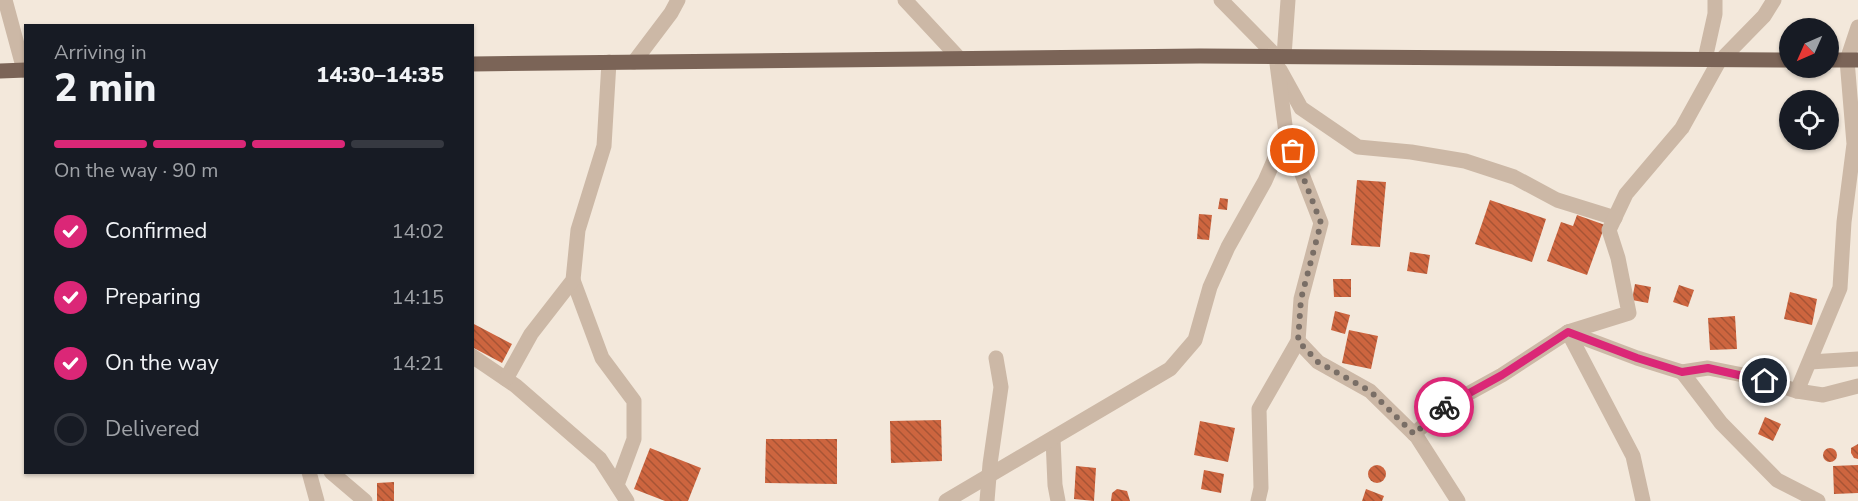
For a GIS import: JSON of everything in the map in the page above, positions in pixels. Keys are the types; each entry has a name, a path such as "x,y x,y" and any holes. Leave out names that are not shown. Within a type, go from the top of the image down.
{"main road":[{"path":"474,64 959,58 1779,60"},
{"path":"0,71 24,70"}],"street":[{"path":"5,0 24,66"},
{"path":"634,62 678,0"},
{"path":"905,0 959,58"},
{"path":"1221,0 1279,59 1301,108 1358,147 1411,152 1465,161 1514,177 1557,200 1615,218"},
{"path":"1258,501 1261,488 1259,409 1298,341 1301,299 1321,223 1286,133 1279,59 1288,0"},
{"path":"1705,59 1715,14 1715,0"},
{"path":"1414,434 1444,406 1502,375 1568,332 1629,313 1618,258 1609,230 1626,194 1682,128 1721,59 1764,16 1774,0"},
{"path":"1797,391 1840,288 1844,222 1854,144 1853,60 1858,27"},
{"path":"609,62 604,146 578,230 573,280 602,358 634,401 634,439 617,485"},
{"path":"946,501 1170,369 1195,340 1210,287 1228,247 1265,181 1286,133"},
{"path":"506,379 531,334 573,280"},
{"path":"1568,332 1682,372 1708,368 1748,376 1797,391 1823,395 1858,386"},
{"path":"1568,332 1633,456 1643,501"},
{"path":"1298,341 1318,362 1370,391 1414,434 1458,501"},
{"path":"474,357 506,379 600,459 627,501"},
{"path":"987,501 1001,387 996,358"},
{"path":"1810,362 1858,359"},
{"path":"1682,372 1721,423 1777,480 1818,501"},
{"path":"1053,439 1058,501"},
{"path":"310,474 317,501"},
{"path":"333,474 365,501"}],"building":[{"path":"1357,180 1386,182 1380,247 1351,245"},
{"path":"1220,198 1228,199 1227,210 1218,209"},
{"path":"1490,200 1546,219 1532,262 1475,244"},
{"path":"1199,214 1212,215 1209,240 1197,239"},
{"path":"1577,215 1605,225 1587,275 1547,261 1561,222 1573,226"},
{"path":"1410,252 1430,255 1427,274 1407,271"},
{"path":"1333,279 1351,279 1351,297 1334,297"},
{"path":"1635,284 1651,287 1648,303 1632,300"},
{"path":"1679,285 1694,290 1688,307 1673,302"},
{"path":"1790,292 1817,299 1812,325 1784,319"},
{"path":"1335,311 1350,315 1345,334 1331,330"},
{"path":"1735,316 1737,349 1710,350 1708,318"},
{"path":"474,324 512,344 502,363 474,348"},
{"path":"1349,330 1378,336 1371,369 1342,363"},
{"path":"1765,417 1781,424 1773,441 1758,434"},
{"path":"941,420 942,461 891,463 890,421"},
{"path":"1200,421 1235,428 1228,462 1194,455"},
{"path":"766,439 837,439 837,484 765,483"},
{"path":"1858,444 1858,459 1854,458 1851,448"},
{"path":"650,448 701,468 688,501 665,501 634,489"},
{"path":"1827,448 1833,448 1837,455 1833,462 1827,462 1823,458 1823,452"},
{"path":"1373,465 1381,465 1386,470 1384,481 1373,483 1368,478 1368,470"},
{"path":"1858,465 1858,493 1834,494 1833,466"},
{"path":"1076,466 1096,468 1094,501 1074,499"},
{"path":"1204,470 1224,474 1221,493 1201,489"},
{"path":"394,482 394,501 377,501 377,483"},
{"path":"1117,489 1127,491 1130,501 1111,501 1112,493"},
{"path":"1366,489 1384,496 1382,501 1362,501"}],"way so far":[{"path":"1293,151 1321,223 1301,299 1298,341 1318,362 1370,391 1414,434 1444,407"}],"route":[{"path":"1444,407 1502,375 1568,332 1682,372 1708,368 1765,381"}]}
